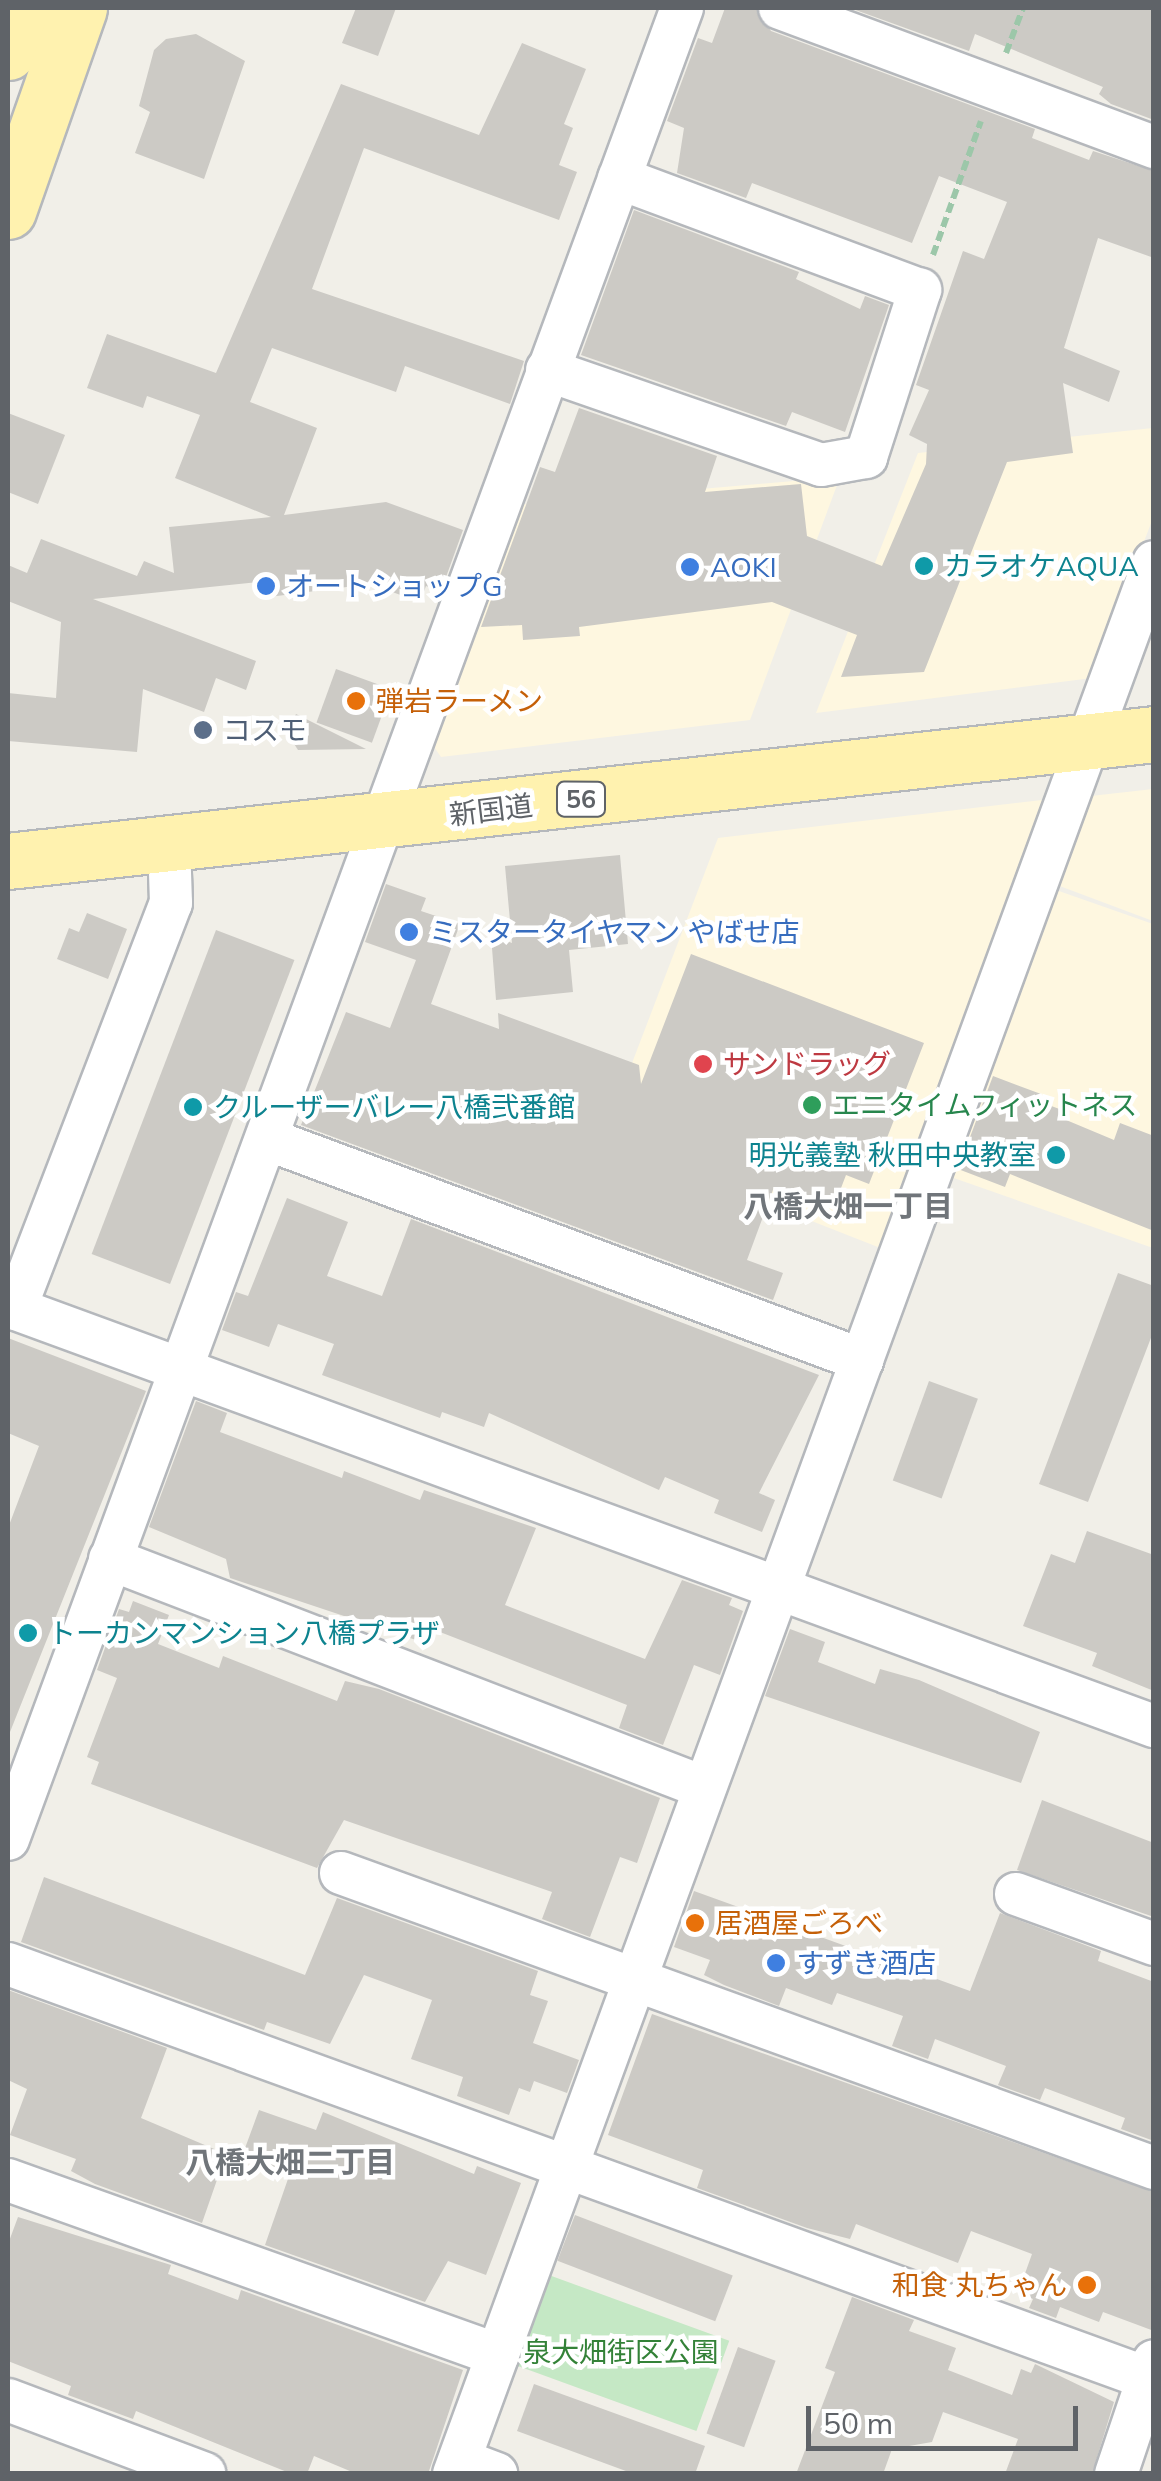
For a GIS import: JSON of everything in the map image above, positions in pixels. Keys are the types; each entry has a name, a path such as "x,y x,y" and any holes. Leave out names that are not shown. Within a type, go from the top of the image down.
{"main road":[{"path":"8,52 24,8"},
{"path":"8,211 79,8"},
{"name":"新国道","path":"8,860 378,823 1154,734"}],"street":[{"path":"8,1840 267,1139 378,823 682,8"},
{"path":"780,8 1154,148"},
{"path":"547,370 821,465 866,457 920,290 619,178"},
{"path":"470,2469 498,2355 700,1786 862,1360 1154,562"},
{"path":"169,844 170,903 12,1308 1154,1726"},
{"path":"267,1139 862,1360"},
{"path":"110,1559 700,1786"},
{"path":"341,1874 633,1976 1154,2168"},
{"path":"1016,1894 1154,1944"},
{"path":"8,1964 1150,2370 1118,2473"},
{"path":"8,2180 498,2355"},
{"path":"8,2400 205,2474"}],"path":[{"path":"920,290 1023,8"}],"shaded area":[{"path":"1153,428 1153,518 1092,678 816,713 918,453"},
{"path":"840,477 750,720 441,757 423,731 516,505"},
{"path":"1153,789 1153,921 1057,885 1091,796"},
{"path":"1059,798 888,1251 603,1139 718,838"},
{"path":"1056,890 1153,924 1153,1248 948,1176"}],"green space":[{"name":"泉大畑街区公園","path":"546,2274 729,2341 696,2431 513,2364"}],"building":[{"path":"356,8 396,8 378,56 342,43"},
{"path":"725,8 756,8 771,31 1035,129 1032,138 1089,160 1093,151 1154,171 1154,258 1098,238 1064,348 1120,371 1109,402 1063,383 1073,453 1007,462 924,672 841,677 857,635 772,602 579,627 580,636 523,640 522,625 481,627 540,467 555,472 579,408 717,456 705,492 801,484 807,536 882,566 926,464 927,444 909,435 929,390 916,385 963,251 984,259 1007,202 939,176 912,243 752,183 746,198 677,173 684,128 667,121 698,38 712,43"},
{"path":"850,8 1154,8 1154,120 1111,104 1099,94 1103,87 975,34 969,51"},
{"path":"196,34 245,61 204,179 135,153 150,112 139,106 154,50 166,39"},
{"path":"522,43 586,69 564,124 573,128 559,165 577,172 559,220 364,148 312,289 524,361 510,404 405,366 396,392 272,348 250,402 317,428 284,515 386,502 463,530 441,591 426,586 420,602 370,584 269,597 267,581 93,599 256,661 246,690 216,678 204,712 143,689 137,752 8,741 8,693 56,698 61,622 8,601 8,565 27,573 41,539 137,576 144,561 174,573 169,527 271,517 175,478 200,415 147,396 143,408 87,388 107,334 216,373 341,84 479,135"},
{"path":"634,210 799,272 796,279 860,309 865,296 889,305 845,432 792,412 786,426 581,355"},
{"path":"8,413 65,435 38,504 8,492"},
{"name":"弾岩ラーメン","path":"336,669 391,689 372,743 317,723"},
{"path":"296,714 366,749 298,750 287,733"},
{"path":"620,855 628,944 569,950 573,992 496,1000 491,935 512,943 505,866"},
{"path":"386,884 426,898 421,911 460,924 431,1004 499,1029 498,1013 639,1065 641,1084 691,954 924,1043 869,1184 846,1175 833,1209 774,1187 747,1260 783,1273 773,1300 301,1125 346,1012 390,1028 416,960 365,942"},
{"path":"87,913 127,929 108,979 57,959 69,928 79,932"},
{"name":"クルーザーバレー八橋弐番館","path":"216,930 294,960 170,1284 92,1254"},
{"path":"993,1076 1041,1094 1038,1101 1062,1110 1059,1117 1114,1140 1120,1123 1154,1136 1154,1231 1010,1174 1005,1187 958,1169"},
{"path":"287,1198 348,1222 327,1276 382,1296 411,1219 819,1375 759,1493 775,1500 762,1532 714,1513 719,1500 665,1477 659,1490 489,1413 484,1427 442,1412 440,1418 322,1375 334,1344 278,1324 269,1347 222,1330 236,1292 248,1296"},
{"path":"1118,1273 1154,1286 1154,1330 1088,1502 1039,1484"},
{"name":"トーカンマンション八橋プラザ","path":"8,1338 146,1391 10,1732 8,1528 39,1446 8,1433"},
{"path":"929,1381 978,1399 942,1498 893,1481"},
{"path":"196,1401 227,1413 220,1432 342,1478 344,1471 420,1500 424,1490 536,1528 505,1605 645,1659 682,1580 732,1598 729,1605 743,1611 720,1675 694,1665 663,1745 619,1728 627,1705 422,1625 416,1640 230,1578 226,1559 149,1527"},
{"path":"1087,1531 1154,1555 1154,1691 1092,1666 1097,1653 1023,1626 1051,1554 1075,1563"},
{"path":"133,1601 169,1615 158,1644 219,1668 223,1656 337,1701 345,1681 379,1689 660,1798 637,1863 620,1857 590,1937 542,1919 552,1892 344,1820 317,1868 91,1784 99,1762 87,1757 117,1678 97,1670 119,1609 129,1612"},
{"path":"790,1629 825,1642 818,1662 875,1684 880,1669 919,1680 1040,1732 1021,1783 765,1696"},
{"path":"1042,1800 1154,1843 1154,1917 1017,1870"},
{"path":"44,1877 305,1975 337,1898 538,1971 530,1995 548,2001 533,2043 579,2060 567,2093 534,2081 530,2092 519,2088 509,2115 457,2096 463,2077 411,2059 432,2000 364,1975 330,2044 267,2022 264,2030 21,1942"},
{"path":"694,1891 970,1991 1000,1913 1101,1951 1098,1961 1154,1982 1154,2141 1121,2129 1125,2118 1045,2088 1040,2100 998,2085 1006,2066 935,2039 928,2059 892,2046 903,2016 837,1993 832,2005 786,1988 779,2006 704,1975 710,1960 674,1947"},
{"path":"8,1990 167,2048 141,2118 226,2154 202,2223 95,2184 71,2171 76,2159 10,2135 27,2089 8,2080"},
{"path":"652,2014 1154,2192 1154,2331 1103,2312 1099,2322 1060,2307 1056,2318 1029,2308 1033,2299 1018,2293 1032,2254 971,2231 958,2263 856,2224 850,2239 807,2228 697,2188 703,2170 608,2135"},
{"path":"259,2110 316,2130 323,2112 474,2174 477,2166 521,2183 486,2275 448,2261 425,2302 265,2245 289,2176 241,2159"},
{"path":"575,2215 733,2276 715,2321 557,2261"},
{"path":"18,2217 171,2265 168,2274 238,2300 241,2290 463,2370 428,2474 357,2474 314,2456 307,2474 292,2474 136,2411 133,2419 68,2395 71,2386 8,2361 8,2244"},
{"path":"852,2297 914,2320 909,2331 956,2348 948,2370 1012,2395 1021,2369 1031,2373 1035,2364 1114,2402 1092,2474 1005,2474 1018,2439 943,2412 932,2442 892,2449 883,2474 796,2474 835,2372 825,2368"},
{"path":"738,2347 776,2361 744,2447 707,2433"},
{"path":"534,2384 705,2446 695,2474 634,2474 517,2431"}],"place":[{"name":"カラオケAQUA","path":"924,566"},
{"name":"AOKI","path":"690,567"},
{"name":"オートショップG","path":"266,586"},
{"name":"弾岩ラーメン","path":"356,701"},
{"name":"コスモ","path":"203,730"},
{"name":"ミスタータイヤマン やばせ店","path":"409,932"},
{"name":"サンドラッグ","path":"703,1064"},
{"name":"エニタイムフィットネス","path":"812,1105"},
{"name":"クルーザーバレー八橋弐番館","path":"193,1107"},
{"name":"明光義塾 秋田中央教室","path":"1056,1155"},
{"name":"トーカンマンション八橋プラザ","path":"28,1633"},
{"name":"居酒屋ごろべ","path":"695,1923"},
{"name":"すずき酒店","path":"776,1963"},
{"name":"和食 丸ちゃん","path":"1087,2285"}],"district":[{"name":"八橋大畑一丁目","path":"848,1206"},
{"name":"八橋大畑二丁目","path":"290,2162"}]}
